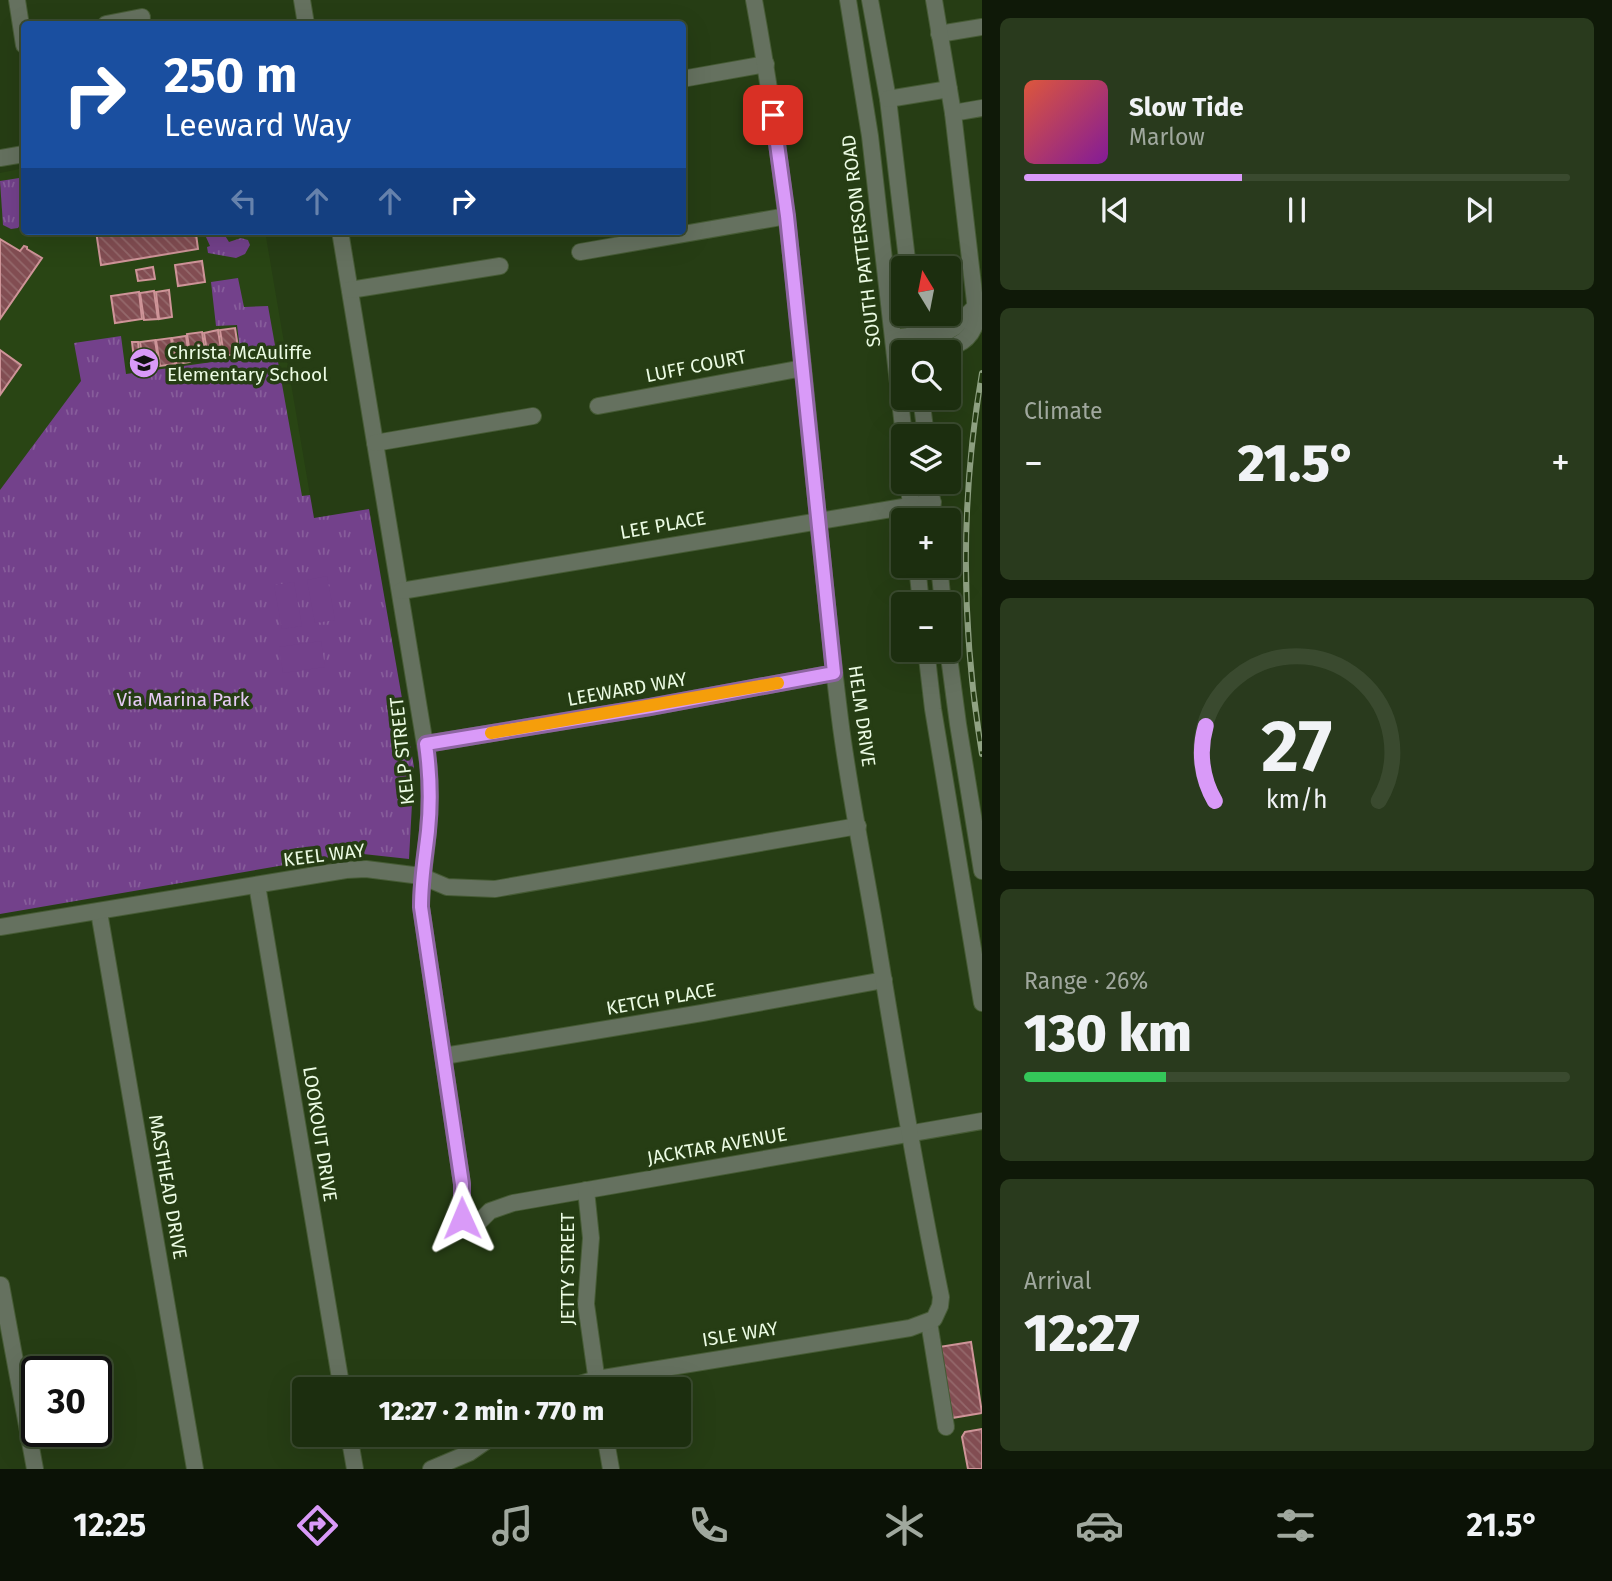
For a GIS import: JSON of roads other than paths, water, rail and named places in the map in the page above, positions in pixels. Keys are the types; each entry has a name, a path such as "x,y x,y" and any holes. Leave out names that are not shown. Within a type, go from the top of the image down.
{"street":[{"path":"17,0 21,24"},
{"path":"302,0 306,21"},
{"name":"HELM DRIVE","path":"754,0 766,64 787,216 840,724 908,1133 941,1297 938,1312 929,1322 946,1427"},
{"name":"SOUTH PATTERSON ROAD","path":"848,0 905,340"},
{"path":"870,0 888,99 907,256"},
{"path":"934,0 953,113 977,319 972,334 961,342"},
{"path":"121,21 142,17"},
{"path":"939,34 982,27"},
{"path":"686,78 766,64"},
{"path":"888,99 949,89"},
{"path":"953,113 982,108"},
{"path":"0,158 21,154"},
{"path":"686,234 787,216"},
{"name":"KELP STREET","path":"341,235 426,744 430,801 421,876 422,922 462,1184 462,1218 466,1226"},
{"path":"580,252 678,235"},
{"path":"350,290 500,266"},
{"name":"LUFF COURT","path":"598,406 803,368"},
{"path":"375,443 533,416"},
{"path":"932,494 933,508"},
{"name":"LEE PLACE","path":"922,508 933,502"},
{"name":"LEE PLACE","path":"401,592 817,520 891,515"},
{"path":"928,662 982,1003"},
{"path":"950,662 982,871"},
{"name":"LEEWARD WAY","path":"426,744 834,673"},
{"name":"KEEL WAY","path":"0,927 346,870 366,869 421,876 447,887 495,889 858,825"},
{"name":"LOOKOUT DRIVE","path":"257,885 340,1377"},
{"name":"MASTHEAD DRIVE","path":"99,912 195,1469"},
{"name":"KETCH PLACE","path":"444,1055 884,980"},
{"name":"JACKTAR AVENUE","path":"466,1226 475,1226 498,1207 982,1121"},
{"name":"JETTY STREET","path":"586,1190 591,1238 586,1304 597,1377"},
{"path":"1,1284 34,1469"},
{"name":"ISLE WAY","path":"637,1377 910,1328 929,1322"},
{"path":"351,1447 355,1469"},
{"path":"431,1469 478,1447"},
{"path":"608,1447 611,1469"}],"railway":[{"path":"982,373 970,468 966,563 970,659 982,754"}],"place":[{"name":"Christa McAuliffe Elementary School","path":"144,363"}],"park label":[{"name":"Via Marina Park","path":"183,699"}]}
